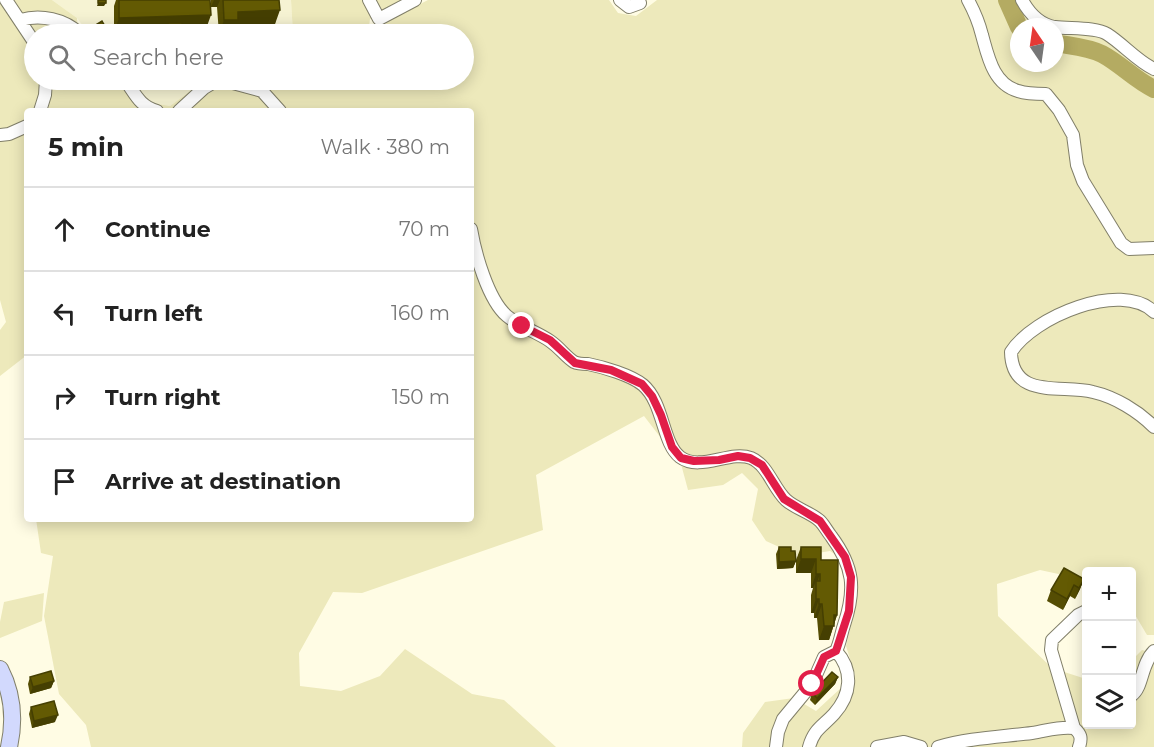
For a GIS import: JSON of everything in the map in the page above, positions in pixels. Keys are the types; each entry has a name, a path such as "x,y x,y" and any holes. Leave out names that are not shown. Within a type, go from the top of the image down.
{"street":[{"path":"6,0 24,25"},
{"path":"369,0 380,19 416,0"},
{"path":"620,0 629,7 640,3"},
{"path":"968,0 978,20 991,67 1007,86 1015,91 1046,94 1059,110 1073,135 1077,165 1083,181 1121,243 1129,249 1154,248"},
{"path":"1022,0 1027,10 1035,18"},
{"path":"21,20 33,16 67,24"},
{"path":"1064,28 1088,28 1107,33 1115,42 1154,69"},
{"path":"41,108 45,90"},
{"path":"131,90 147,108"},
{"path":"182,108 202,90"},
{"path":"259,90 277,108"},
{"path":"0,135 24,127"},
{"path":"474,242 479,264 490,291 506,315 550,340 575,363 611,370 642,384 652,396 672,447 681,458 694,461 719,460 738,456 750,458 762,465 784,499 820,521 845,557 851,577 849,611 836,651 824,657 812,684 783,719 776,747"},
{"path":"1154,312 1146,305 1125,299 1073,308 1063,311 1020,339 1011,352 1014,369 1031,386 1044,389 1081,389 1105,395 1131,409 1154,426"},
{"path":"1079,747 1082,740 1080,733 1074,728 1051,650 1052,640 1082,613"},
{"path":"809,747 815,731 834,714 849,686 844,659 836,651"},
{"path":"1136,692 1146,660 1154,651"},
{"path":"0,669 7,682 12,705 7,740"},
{"path":"938,747 977,738 1033,733 1064,727 1074,728"},
{"path":"877,747 904,742 921,747"}],"shaded area":[{"path":"0,0 52,0 77,18 77,24 24,24 24,90 139,90 146,102 170,106 192,90 474,90 474,24 385,24 428,0 609,0 618,13 636,16 657,0 1154,0 1154,635 1147,635 1136,616 1136,567 1082,567 1082,579 1040,570 997,584 998,616 1052,668 1082,678 1082,729 1136,729 1136,656 1142,650 1154,653 1154,747 742,747 743,733 765,702 794,698 816,711 855,675 846,646 858,594 854,567 830,551 799,556 766,541 752,520 758,489 742,473 723,485 688,490 681,464 644,416 536,475 543,530 362,593 333,592 299,653 300,686 341,691 380,676 405,649 472,694 504,700 556,747 91,747 86,725 59,694 44,616 53,556 41,553 36,522 474,522 474,108 24,108 24,357 0,376 0,330 6,322 0,300"},
{"path":"52,0 291,0 292,24 82,24 77,18"},
{"path":"291,0 403,0 370,19 369,24 292,24"},
{"path":"139,90 192,90 170,106 146,102"},
{"path":"44,593 42,621 0,638 4,602"}],"building":[{"path":"98,0 106,0 106,3 98,3"},
{"path":"119,0 210,0 211,15 119,18"},
{"path":"223,0 279,0 280,10 238,12 238,20 224,20"},
{"path":"779,547 791,547 791,551 795,551 796,561 779,562"},
{"path":"801,547 821,547 821,560 838,560 837,615 834,615 834,626 824,626 822,604 819,604 819,599 816,599 816,581 820,581 820,574 816,574 816,559 801,559"},
{"path":"1064,568 1082,578 1079,588 1074,585 1067,599 1051,590"},
{"path":"51,671 54,681 33,687 30,677"},
{"path":"832,672 838,677 817,698 812,693"},
{"path":"54,701 58,715 34,721 31,707"}],"waterway":[{"path":"1007,0 1015,18"},
{"path":"1064,44 1102,54 1154,89"}],"route":[{"path":"522,326 550,340 575,363 611,370 642,384 652,396 672,447 681,458 694,461 719,460 738,456 750,458 762,465 784,499 820,521 845,557 849,566 852,587 849,611 840,643 836,651 824,657 812,684"}]}
